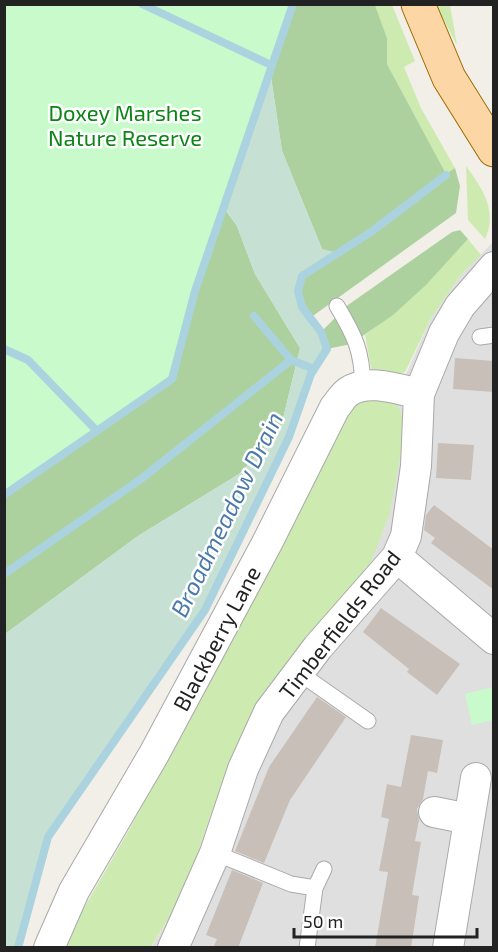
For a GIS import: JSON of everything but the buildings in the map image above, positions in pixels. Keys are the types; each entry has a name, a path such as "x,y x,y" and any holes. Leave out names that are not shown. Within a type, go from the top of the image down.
{"main road":[{"path":"418,4 450,78 494,150"}],"street":[{"name":"Timberfields Road","path":"173,948 215,853 243,769 269,712 298,672 396,557 406,536 414,478 419,394 455,315 494,267"},
{"path":"363,386 385,386 419,394"},
{"name":"Blackberry Lane","path":"49,948 74,891 154,754 267,543 328,420 348,392 363,386"},
{"path":"396,557 494,639"},
{"path":"448,948 476,778"},
{"path":"434,812 470,819"}],"lane":[{"path":"337,306 357,340 362,361 363,386"},
{"path":"298,672 368,722"},
{"path":"215,853 291,884 315,888"},
{"path":"307,948 315,888 324,869"}],"shaded area":[{"path":"493,242 493,947 151,948 184,894 210,817 431,318 460,276"}],"green space":[{"name":"Doxey Marshes Nature Reserve","path":"5,4 293,5 195,291 172,379 5,495"},
{"path":"293,5 375,5 387,38 387,64 446,174 455,168 460,186 456,213 310,318 303,307 299,290 304,274 322,249 282,151 270,70"},
{"path":"293,5 270,70 282,151 322,249 339,253 302,276 298,291 302,307 321,332 327,349 311,374 289,437 205,610 48,837 18,948 4,947 5,634 138,536 239,474 280,431 300,348 255,274 237,226 213,193 4,101"},
{"path":"375,5 392,5 415,61 404,67 421,108 455,168 446,175 387,64 387,38"},
{"path":"436,5 450,5 457,45"},
{"path":"466,166 487,201 490,219 485,239 468,220"},
{"path":"213,193 237,226 255,274 300,348 280,431 239,474 138,536 5,634 4,412"},
{"path":"460,230 468,239 426,285 393,315 351,344 327,349 321,332 348,305 452,232"},
{"path":"468,239 481,255 460,276 431,318 405,372 388,378 372,373 365,335 419,290"},
{"path":"360,397 394,398 403,417 401,452 390,513 371,562 267,693 210,817 184,894 151,947 66,948 77,920 129,830 337,429"},
{"path":"493,687 493,720 472,725 465,694"}],"waterway":[{"path":"142,4 271,65"},
{"path":"4,495 172,379 195,291 293,4"},
{"name":"Broadmeadow Drain","path":"18,948 48,837 205,610 289,437 311,374 327,349 321,332 302,307 298,291 302,276 371,232 446,175"},
{"path":"254,316 291,360"},
{"path":"4,349 28,360 97,431"},
{"path":"4,574 141,479 291,360 314,369"}]}
